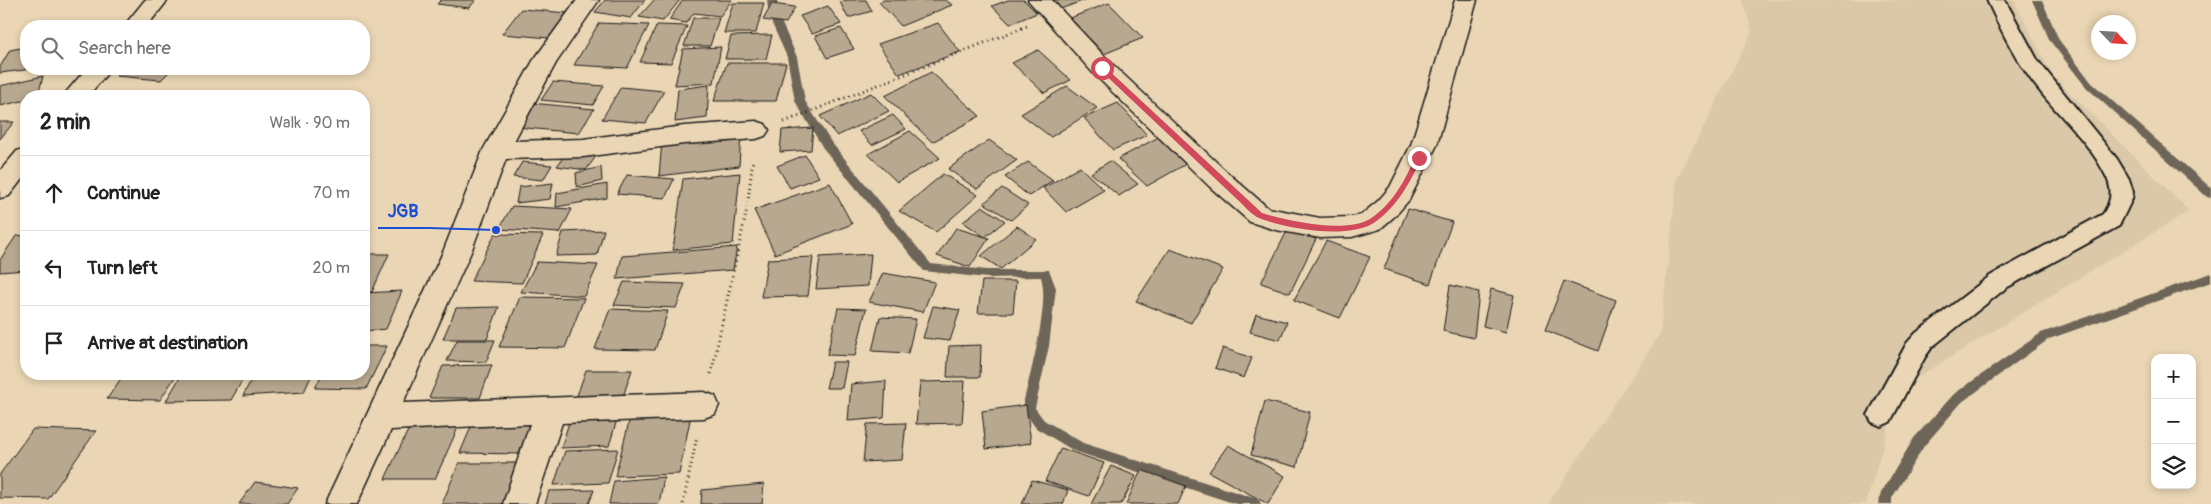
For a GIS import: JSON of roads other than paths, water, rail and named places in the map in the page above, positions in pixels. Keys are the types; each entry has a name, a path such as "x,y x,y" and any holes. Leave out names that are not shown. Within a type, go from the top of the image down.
{"street":[{"path":"139,20 157,0"},
{"path":"341,504 457,252 496,150 545,61 588,0"},
{"path":"1046,8 1102,68 1219,180 1259,215 1320,228 1338,228 1352,227 1370,222 1394,200 1410,175 1424,145 1466,0"},
{"path":"80,90 94,75"},
{"path":"496,150 583,148 684,135 756,130"},
{"path":"0,189 20,164"},
{"path":"380,417 704,405"},
{"path":"519,504 550,412"}],"lane":[{"path":"1881,415 1916,350 1924,340 1998,282 2111,220 2118,210 2122,194 2113,169 2092,140 2037,75 2022,52 1996,0"}],"waterway":[{"path":"772,0 774,17 792,57 800,101 827,145 928,268 987,274 1045,273 1050,288 1043,346 1028,409 1040,424 1079,447 1254,504"},
{"path":"2037,0 2055,41 2089,85 2211,194"},
{"path":"1885,504 1886,497 1919,442 1958,398 2045,336 2211,277"}],"place":[{"name":"JGB","path":"496,230"}]}
